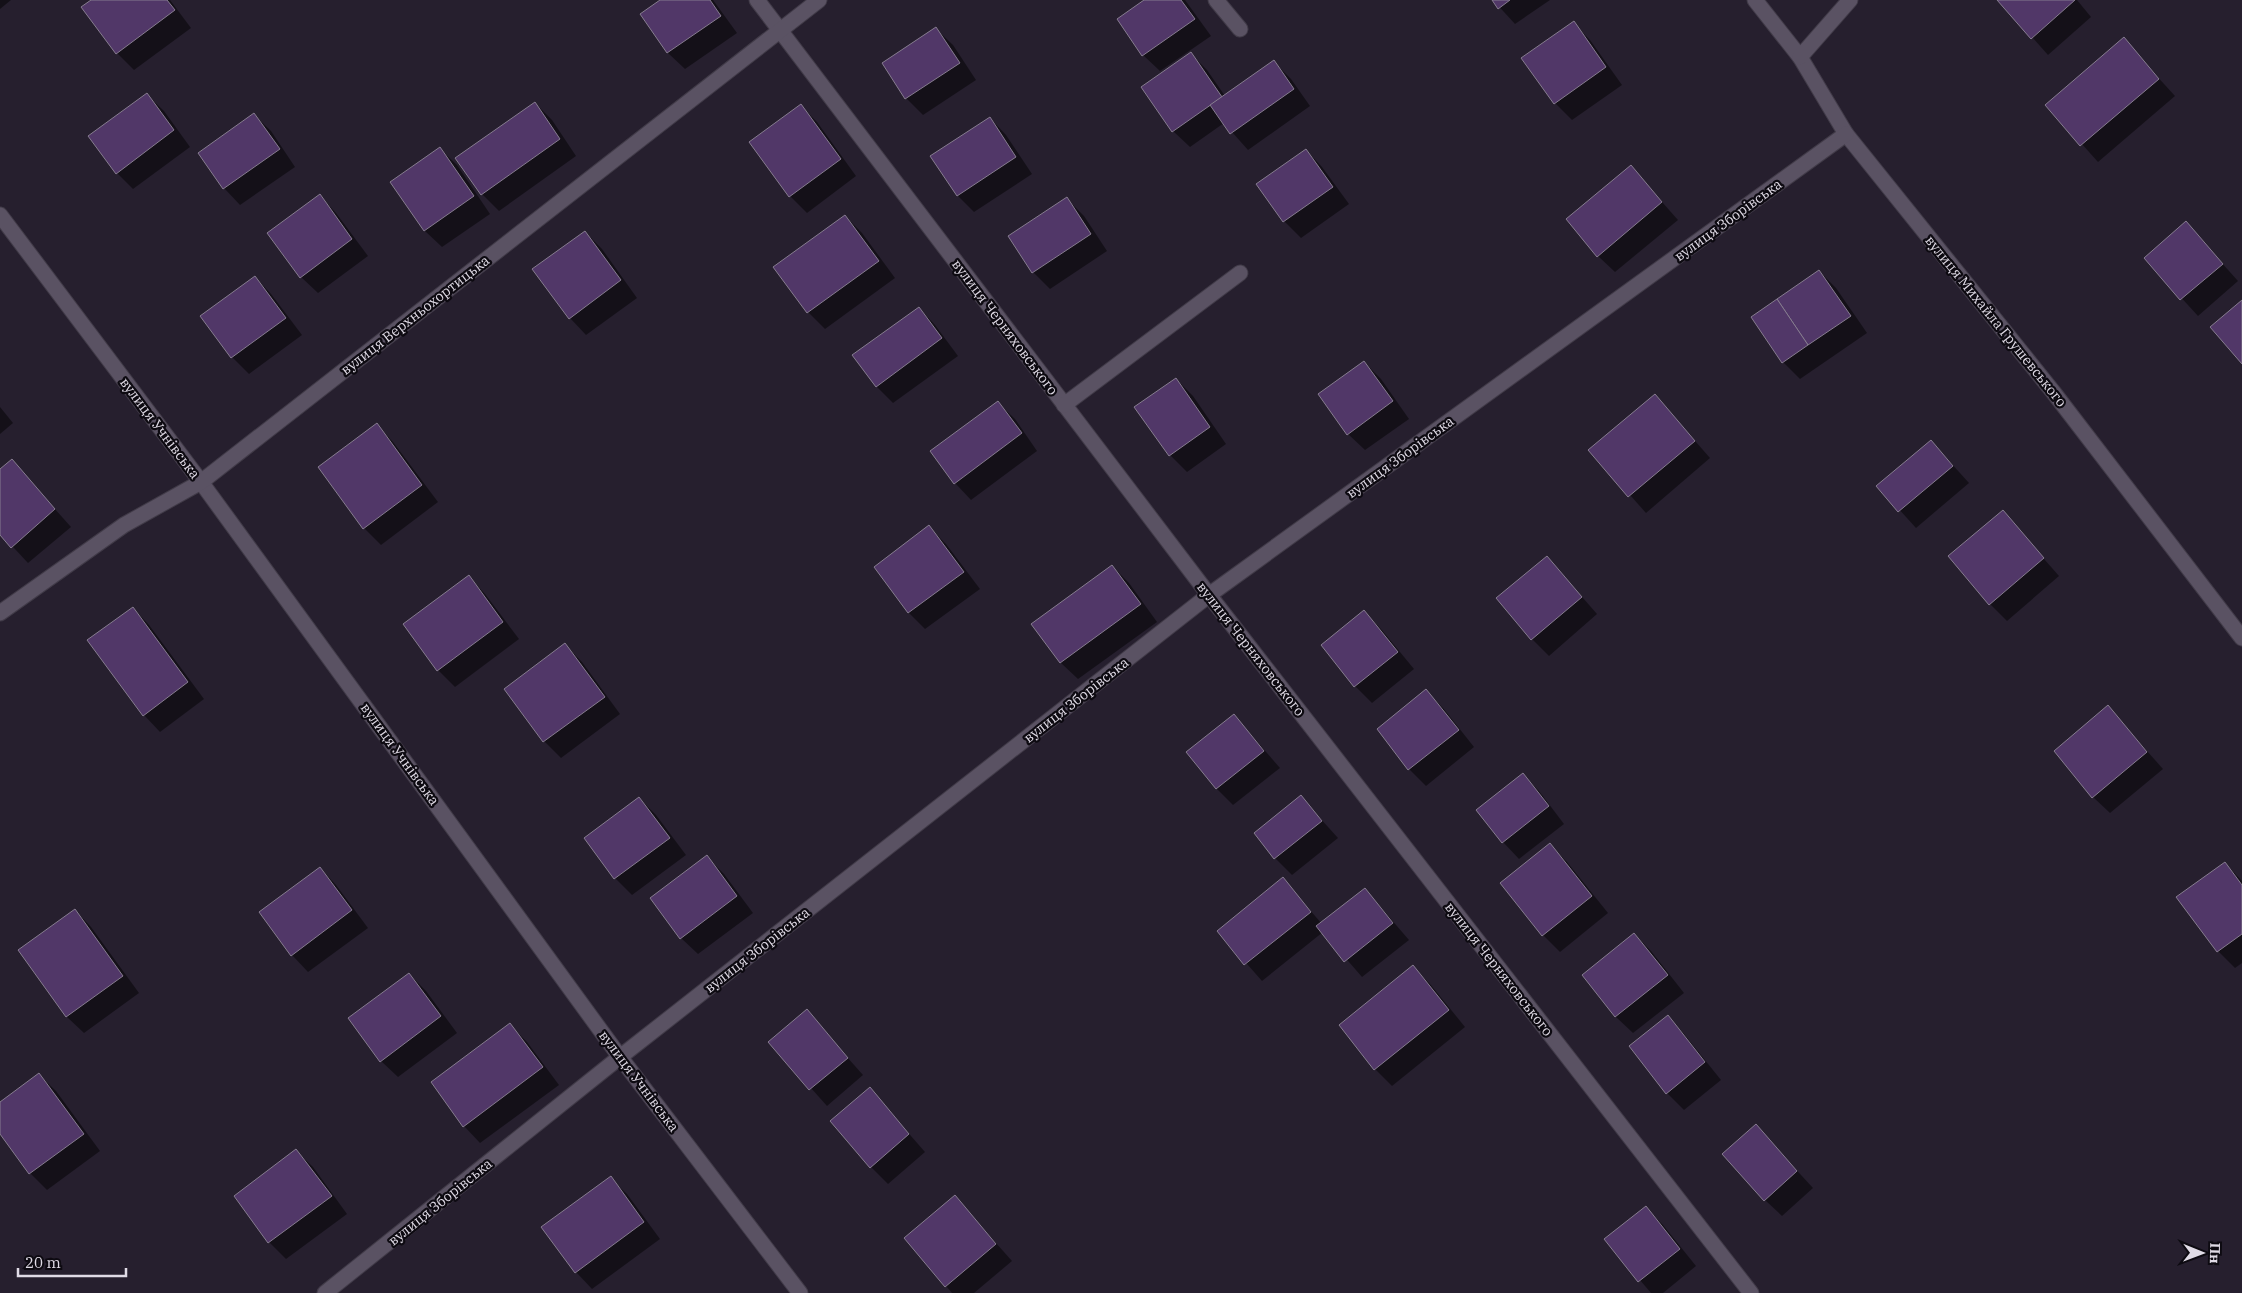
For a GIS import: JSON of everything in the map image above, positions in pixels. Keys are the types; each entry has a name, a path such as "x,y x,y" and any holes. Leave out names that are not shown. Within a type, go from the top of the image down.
{"street":[{"name":"вулиця Черняховського","path":"757,0 1209,596 1752,1293"},
{"name":"вулиця Верхньохортицька","path":"0,613 124,525 201,482 819,0"},
{"path":"1216,0 1240,29"},
{"name":"вулиця Михайла Грушевського","path":"1755,0 1800,57 1846,134 2054,393 2242,638"},
{"path":"1800,57 1850,0"},
{"name":"вулиця Зборівська","path":"325,1293 620,1057 1209,596 1846,134"},
{"name":"вулиця Учнівська","path":"0,215 201,482 620,1057 800,1293"},
{"path":"1064,405 1240,273"}],"building":[{"path":"91,0 167,0 175,10 116,54 81,7"},
{"path":"660,0 710,0 721,16 667,53 640,14"},
{"path":"1144,0 1181,0 1195,19 1142,56 1117,19"},
{"path":"1492,0 1510,0 1498,9"},
{"path":"1997,0 2075,0 2031,39"},
{"path":"1574,21 1606,67 1554,104 1521,58"},
{"path":"936,27 960,63 905,99 882,63"},
{"path":"2124,37 2159,79 2080,146 2045,105"},
{"path":"1191,52 1222,97 1172,132 1141,87"},
{"path":"1274,60 1294,89 1230,134 1210,105"},
{"path":"147,93 174,130 116,174 88,136"},
{"path":"535,102 560,139 481,195 455,158"},
{"path":"801,104 841,159 789,197 749,142"},
{"path":"254,113 280,149 223,189 198,153"},
{"path":"990,117 1016,157 957,196 930,156"},
{"path":"440,147 474,196 424,231 390,182"},
{"path":"1306,149 1333,187 1283,222 1256,184"},
{"path":"1631,165 1662,202 1597,257 1566,219"},
{"path":"320,194 352,239 300,278 267,233"},
{"path":"1067,197 1091,234 1032,273 1008,236"},
{"path":"845,215 879,261 807,313 773,267"},
{"path":"2186,221 2223,264 2180,300 2144,258"},
{"path":"585,231 621,280 569,319 532,269"},
{"path":"1819,270 1851,316 1808,345 1777,299"},
{"path":"255,276 286,318 231,358 200,316"},
{"path":"1777,299 1808,345 1782,363 1751,317"},
{"path":"2242,300 2242,364 2210,327"},
{"path":"919,307 942,338 876,387 852,355"},
{"path":"1364,361 1393,401 1347,435 1318,394"},
{"path":"1176,378 1210,427 1169,456 1134,407"},
{"path":"1655,394 1695,441 1628,497 1588,450"},
{"path":"998,401 1022,433 954,484 930,451"},
{"path":"377,423 422,485 363,529 318,467"},
{"path":"1931,440 1953,466 1898,512 1876,486"},
{"path":"12,459 55,509 11,548 0,535 0,469"},
{"path":"2003,510 2044,558 1989,605 1948,556"},
{"path":"929,525 964,572 908,613 874,567"},
{"path":"1547,556 1582,597 1531,640 1496,598"},
{"path":"1112,565 1141,604 1060,663 1031,624"},
{"path":"469,575 503,622 437,671 403,624"},
{"path":"133,607 188,682 143,716 87,640"},
{"path":"1364,610 1398,652 1354,687 1321,645"},
{"path":"565,643 605,697 543,742 504,689"},
{"path":"1426,689 1459,730 1408,770 1377,729"},
{"path":"2108,705 2147,752 2092,798 2054,751"},
{"path":"1234,714 1264,751 1216,789 1186,752"},
{"path":"1523,773 1549,806 1502,843 1476,810"},
{"path":"1301,795 1322,821 1274,859 1254,833"},
{"path":"639,797 670,838 614,879 584,838"},
{"path":"1550,843 1592,896 1542,936 1500,883"},
{"path":"707,855 737,896 680,939 650,898"},
{"path":"2225,862 2242,885 2242,934 2217,952 2176,897"},
{"path":"320,867 352,910 291,956 259,912"},
{"path":"1283,877 1311,912 1244,965 1217,931"},
{"path":"1365,888 1393,923 1344,962 1316,926"},
{"path":"75,909 123,976 66,1017 18,950"},
{"path":"1634,933 1668,975 1615,1017 1582,975"},
{"path":"1413,965 1449,1010 1374,1070 1339,1025"},
{"path":"409,973 441,1016 380,1062 348,1018"},
{"path":"807,1009 848,1058 809,1090 768,1042"},
{"path":"1668,1015 1705,1062 1666,1094 1629,1046"},
{"path":"510,1023 543,1067 463,1127 431,1082"},
{"path":"39,1073 84,1134 29,1174 0,1134 0,1102"},
{"path":"870,1087 909,1134 870,1168 830,1121"},
{"path":"1756,1124 1797,1171 1764,1201 1722,1154"},
{"path":"296,1149 332,1196 268,1243 234,1196"},
{"path":"611,1176 644,1222 575,1273 541,1227"},
{"path":"955,1195 996,1244 945,1287 904,1238"},
{"path":"1646,1206 1680,1249 1638,1282 1604,1239"}]}
